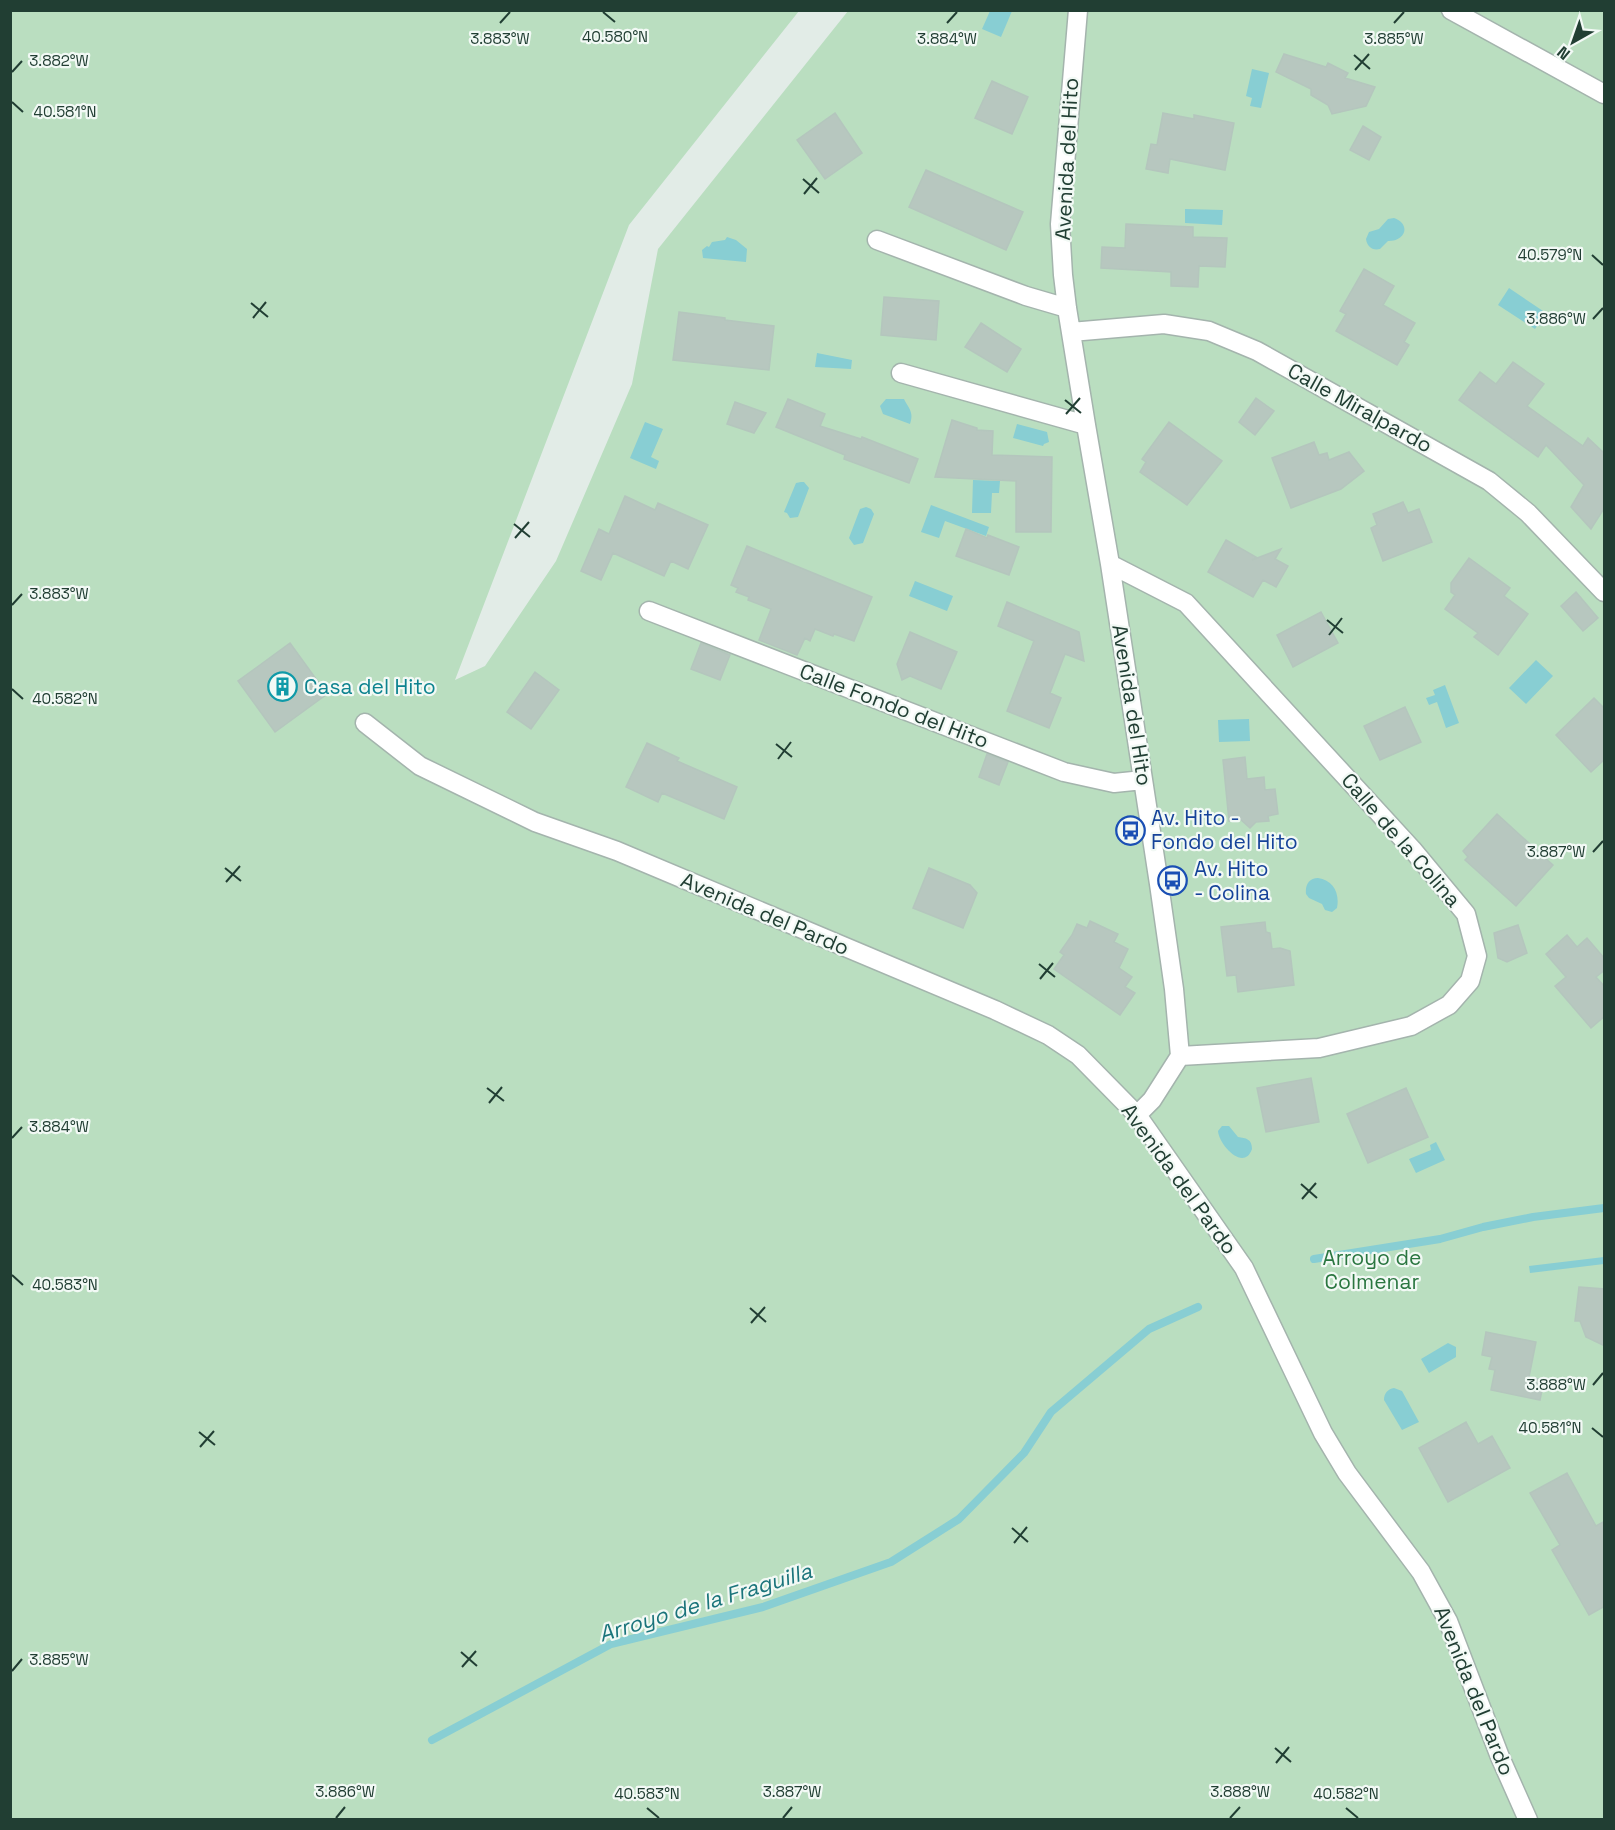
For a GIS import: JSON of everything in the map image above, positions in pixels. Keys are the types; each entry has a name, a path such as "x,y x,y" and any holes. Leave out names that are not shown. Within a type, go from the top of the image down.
{"street":[{"name":"Avenida del Hito","path":"1078,10 1060,224 1066,308 1110,564 1143,780 1174,988 1180,1056"},
{"path":"1451,10 1605,94"},
{"path":"877,240 1026,296 1066,308"},
{"name":"Calle Miralpardo","path":"1071,332 1164,324 1209,331 1257,351 1489,481 1528,513 1605,592"},
{"path":"901,373 1086,425"},
{"name":"Calle de la Colina","path":"1110,564 1186,603 1412,849 1466,914 1477,956 1470,981 1449,1005 1411,1026 1319,1048 1180,1056"},
{"name":"Calle Fondo del Hito","path":"649,611 1064,772 1113,783 1143,780"},
{"name":"Avenida del Pardo","path":"365,723 420,766 535,822 617,851 995,1010 1048,1035 1078,1055 1137,1115 1244,1268 1323,1433 1347,1473 1421,1572 1448,1622 1500,1757 1528,1820"},
{"path":"1137,1115 1152,1100 1180,1056"}],"green space":[{"name":"Arroyo de Colmenar","path":"11,11 799,11 629,225 455,680 485,666 556,561 632,384 658,249 848,11 1604,11 1604,1819 11,1820"}],"water":[{"path":"990,11 1012,11 1001,37 982,29"},
{"path":"1252,69 1269,73 1261,108 1250,106 1252,98 1246,96"},
{"path":"1185,209 1223,210 1222,225 1185,223"},
{"path":"1394,218 1403,224 1402,235 1388,241 1380,249 1370,247 1366,239 1369,232 1379,229 1388,219"},
{"path":"727,237 736,240 747,249 746,262 703,258 702,250 709,247 712,242 725,240"},
{"path":"1509,288 1546,313 1545,325 1537,326 1535,329 1498,305"},
{"path":"817,353 852,360 851,369 815,367"},
{"path":"886,399 904,399 911,413 910,424 883,414 880,406"},
{"path":"645,422 663,429 651,457 659,461 656,469 630,458"},
{"path":"1017,424 1047,432 1049,442 1043,446 1013,438"},
{"path":"973,480 1000,481 999,493 992,493 991,513 972,513"},
{"path":"804,482 809,488 798,517 790,518 784,512 796,483"},
{"path":"931,505 989,527 986,536 945,521 939,538 921,532"},
{"path":"866,507 874,514 863,543 854,545 849,538 860,509"},
{"path":"915,581 953,596 947,611 909,596"},
{"path":"1536,660 1553,676 1526,704 1509,688"},
{"path":"1445,685 1459,723 1446,728 1437,702 1429,705 1426,698 1435,695 1433,690"},
{"path":"1249,719 1250,741 1219,742 1218,720"},
{"path":"1318,878 1328,881 1336,892 1337,908 1332,912 1325,910 1322,904 1309,898 1306,894 1308,883"},
{"path":"1222,1126 1229,1126 1238,1137 1250,1141 1252,1149 1248,1155 1243,1158 1238,1157 1227,1149 1219,1137 1218,1131"},
{"path":"1436,1142 1445,1160 1416,1173 1409,1159 1431,1150 1430,1145"},
{"path":"1604,1257 1604,1264 1530,1273 1529,1266"},
{"path":"1448,1343 1456,1347 1456,1357 1429,1373 1421,1359"},
{"path":"1394,1388 1402,1391 1419,1422 1402,1430 1384,1400 1387,1392"}],"building":[{"path":"1284,54 1326,67 1328,63 1348,73 1345,78 1375,87 1366,106 1332,114 1328,105 1311,95 1311,89 1276,72"},
{"path":"992,81 1028,97 1012,134 975,118"},
{"path":"835,113 862,153 825,179 797,140"},
{"path":"1163,113 1194,119 1194,115 1234,123 1225,170 1170,159 1168,173 1146,169 1151,144 1157,145"},
{"path":"1363,126 1381,137 1369,160 1350,150"},
{"path":"926,170 1023,212 1006,250 909,207"},
{"path":"1126,224 1193,227 1193,237 1227,238 1225,267 1199,266 1198,287 1171,286 1171,272 1101,268 1102,247 1125,248"},
{"path":"1364,269 1394,286 1383,305 1415,323 1404,342 1409,345 1397,365 1336,331 1346,314 1340,311"},
{"path":"884,297 939,301 936,340 881,335"},
{"path":"679,312 774,326 769,370 673,360"},
{"path":"981,323 1021,349 1007,372 965,347"},
{"path":"1513,362 1544,384 1527,406 1583,446 1588,438 1603,452 1605,449 1605,507 1591,529 1571,507 1584,485 1546,445 1538,457 1459,400 1480,372 1496,384"},
{"path":"1256,398 1274,411 1255,435 1239,422"},
{"path":"788,399 825,414 820,426 861,439 862,437 918,459 909,483 844,459 845,455 776,427"},
{"path":"735,402 766,413 754,433 727,424"},
{"path":"952,420 977,428 977,430 993,431 992,455 1052,457 1051,532 1016,532 1016,481 935,477"},
{"path":"1169,422 1222,461 1187,505 1140,472 1146,462 1142,459"},
{"path":"1314,442 1319,455 1327,453 1329,460 1349,452 1364,471 1341,489 1291,508 1272,458"},
{"path":"625,496 655,510 658,503 708,525 688,569 671,561 664,576 613,553 601,580 581,571 599,529 609,534"},
{"path":"1403,502 1408,513 1419,509 1432,542 1383,561 1371,528 1377,525 1373,514"},
{"path":"966,529 1019,547 1009,575 956,556"},
{"path":"1226,540 1256,557 1252,560 1281,549 1275,559 1288,566 1276,587 1263,580 1253,597 1208,572"},
{"path":"747,546 872,597 854,641 815,629 810,641 805,638 797,655 759,640 771,609 748,600 749,597 736,592 738,588 731,585"},
{"path":"1469,558 1510,588 1504,596 1528,614 1498,655 1474,637 1478,633 1445,609 1455,595 1451,592 1451,583"},
{"path":"1576,592 1598,618 1583,631 1561,606"},
{"path":"1007,602 1079,632 1084,661 1065,654 1050,693 1061,698 1049,728 1007,711 1034,641 998,626"},
{"path":"1321,612 1338,643 1293,667 1277,635"},
{"path":"910,632 957,652 941,689 910,676 902,680 897,664"},
{"name":"Casa del Hito","path":"290,643 327,694 275,732 238,681"},
{"path":"701,643 730,655 720,680 691,669"},
{"path":"535,672 559,690 531,729 507,712"},
{"path":"1594,698 1605,709 1605,759 1591,772 1556,735"},
{"path":"1405,707 1421,742 1380,760 1364,726"},
{"path":"647,743 679,758 677,761 737,787 724,819 662,793 658,802 626,787"},
{"path":"987,754 1008,762 999,785 979,777"},
{"path":"1245,757 1247,779 1264,777 1265,790 1275,789 1278,814 1268,816 1269,821 1256,822 1250,828 1240,819 1229,821 1223,760"},
{"path":"1497,814 1553,865 1516,906 1465,860 1468,857 1463,851"},
{"path":"929,868 970,885 977,893 963,928 913,908"},
{"path":"1090,921 1118,934 1114,942 1128,949 1119,968 1132,977 1125,987 1135,993 1120,1015 1054,969 1064,955 1060,952 1077,924 1087,928"},
{"path":"1265,922 1266,932 1270,933 1272,949 1280,948 1290,951 1294,985 1238,992 1236,975 1227,976 1221,927"},
{"path":"1518,925 1527,953 1507,962 1498,958 1494,933"},
{"path":"1567,935 1577,947 1587,938 1605,959 1605,970 1596,977 1605,987 1605,1016 1591,1028 1555,986 1566,977 1546,954"},
{"path":"1311,1078 1319,1122 1266,1132 1257,1088"},
{"path":"1406,1088 1428,1137 1368,1163 1347,1114"},
{"path":"1579,1287 1605,1289 1605,1346 1586,1337 1580,1321 1575,1321"},
{"path":"1486,1332 1536,1342 1529,1377 1544,1380 1540,1400 1491,1390 1495,1370 1489,1369 1492,1357 1482,1355"},
{"path":"1466,1422 1478,1444 1492,1436 1510,1468 1448,1502 1419,1448"},
{"path":"1567,1473 1596,1526 1605,1521 1605,1606 1589,1615 1552,1550 1560,1545 1530,1493"}],"waterway":[{"name":"Arroyo de la Fraguilla","path":"1314,1259 1440,1239 1533,1217 1604,1208"},
{"name":"Arroyo de la Fraguilla","path":"432,1740 611,1644 763,1607 891,1562 959,1519 1024,1453 1051,1412 1149,1329 1198,1307"}],"place":[{"name":"Casa del Hito","path":"283,687"},
{"name":"Av. Hito - Fondo del Hito","path":"1130,830"},
{"name":"Av. Hito - Colina","path":"1173,881"}]}
